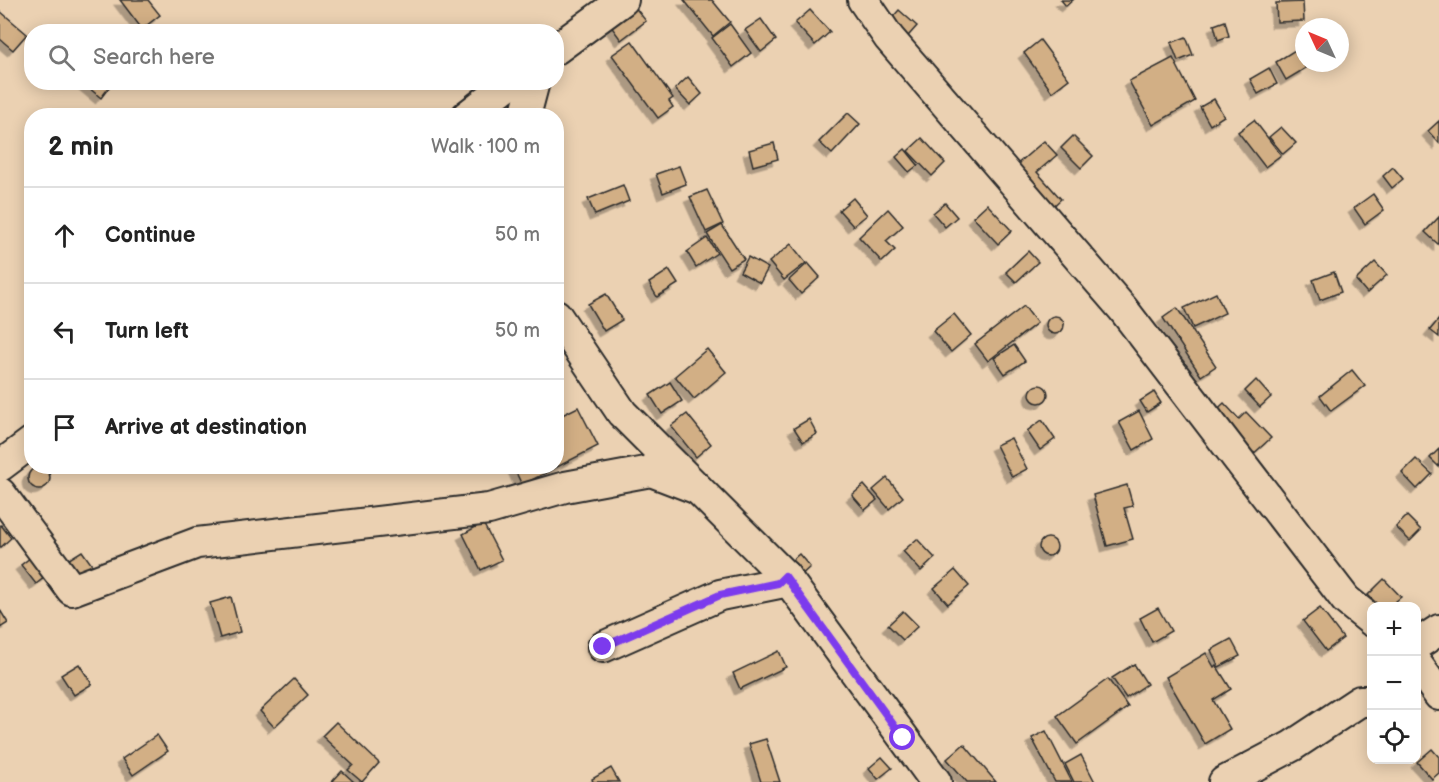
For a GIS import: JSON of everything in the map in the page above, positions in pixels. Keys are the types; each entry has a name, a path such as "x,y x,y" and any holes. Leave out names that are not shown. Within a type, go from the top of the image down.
{"street":[{"path":"564,43 622,0"},
{"path":"863,0 889,38 1123,309 1346,600 1367,618"},
{"path":"477,108 501,90"},
{"path":"527,108 532,90"},
{"path":"564,327 622,412 785,576 936,782"},
{"path":"0,466 24,448"},
{"path":"0,493 72,590 197,543 489,509 565,487 651,471 698,489"},
{"path":"603,647 720,595 778,583 785,576"},
{"path":"1421,642 1439,630"},
{"path":"1421,670 1439,695"},
{"path":"1224,782 1292,746 1360,701 1367,701"},
{"path":"1421,706 1439,712"}],"building":[{"path":"120,0 148,0 160,15 148,24 138,24"},
{"path":"684,0 712,0 730,22 713,36"},
{"path":"1061,0 1073,0 1066,6"},
{"path":"1303,2 1304,18 1295,18 1295,21 1277,22 1276,3"},
{"path":"634,6 646,21 621,40 610,25"},
{"path":"810,10 830,32 815,45 795,23"},
{"path":"899,10 917,26 901,44 883,28"},
{"path":"0,11 24,31 24,37 13,50 0,39"},
{"path":"761,19 776,40 761,52 745,30"},
{"path":"1225,21 1229,36 1218,40 1214,25"},
{"path":"730,24 751,53 733,67 712,38"},
{"path":"1186,37 1193,55 1178,61 1171,43"},
{"path":"1040,40 1069,79 1052,92 1024,53"},
{"path":"632,41 673,98 669,101 673,107 658,118 612,55"},
{"path":"1295,50 1295,72 1299,72 1286,80 1276,62"},
{"path":"1173,58 1195,101 1153,125 1129,81"},
{"path":"1269,68 1277,84 1258,94 1250,79"},
{"path":"688,77 702,94 690,105 675,89"},
{"path":"92,90 107,90 101,98"},
{"path":"1214,99 1224,116 1210,125 1200,107"},
{"path":"848,113 860,124 832,154 819,142"},
{"path":"1254,120 1281,155 1265,167 1238,132"},
{"path":"1439,121 1439,143 1428,131"},
{"path":"1281,127 1296,143 1283,154 1269,137"},
{"path":"1073,136 1093,156 1081,168 1061,148"},
{"path":"922,138 945,163 932,176 908,151"},
{"path":"1044,141 1057,155 1037,172 1061,199 1045,214 1008,172"},
{"path":"774,143 778,159 753,166 749,150"},
{"path":"905,149 918,165 909,172 896,157"},
{"path":"679,166 686,184 663,193 656,174"},
{"path":"1393,167 1403,179 1392,188 1383,176"},
{"path":"623,185 629,201 595,215 588,199"},
{"path":"707,190 723,224 706,232 690,197"},
{"path":"1373,194 1384,210 1365,224 1354,208"},
{"path":"853,198 867,215 853,226 839,210"},
{"path":"945,203 957,217 945,227 933,213"},
{"path":"987,204 1012,231 998,244 973,217"},
{"path":"888,209 903,226 886,241 895,250 882,262 859,237"},
{"path":"1439,217 1439,245 1425,232"},
{"path":"722,225 744,259 729,268 707,234"},
{"path":"707,238 717,253 696,267 687,252"},
{"path":"791,244 806,263 784,280 769,262"},
{"path":"1028,251 1038,262 1016,282 1006,272"},
{"path":"748,257 768,268 760,283 740,272"},
{"path":"1375,262 1387,275 1367,293 1356,280"},
{"path":"808,263 820,277 801,294 789,280"},
{"path":"669,270 678,284 657,297 649,283"},
{"path":"1334,272 1341,292 1320,300 1313,280"},
{"path":"1216,293 1225,313 1193,328 1184,308"},
{"path":"606,294 622,320 604,331 588,304"},
{"path":"1024,306 1037,323 988,361 975,344"},
{"path":"1177,308 1216,366 1201,376 1163,318"},
{"path":"954,314 971,335 951,352 933,331"},
{"path":"1055,316 1061,319 1064,325 1061,331 1055,334 1049,331 1046,325 1049,319"},
{"path":"1439,319 1439,337 1430,330"},
{"path":"1014,345 1025,361 1005,374 994,358"},
{"path":"707,349 726,372 694,399 675,376"},
{"path":"1352,370 1365,386 1331,411 1320,396"},
{"path":"1256,380 1271,397 1260,407 1245,391"},
{"path":"670,382 682,401 662,414 650,395"},
{"path":"1039,385 1045,388 1048,394 1045,400 1039,403 1033,400 1030,394 1033,388"},
{"path":"1154,392 1161,403 1147,412 1140,401"},
{"path":"1224,403 1239,419 1246,412 1271,438 1250,457 1211,415"},
{"path":"578,407 598,446 564,463 564,414"},
{"path":"1139,411 1153,439 1134,450 1119,422"},
{"path":"687,414 711,444 696,457 671,426"},
{"path":"809,419 817,434 803,442 794,428"},
{"path":"1042,420 1055,439 1040,450 1027,431"},
{"path":"1011,438 1027,469 1012,477 996,445"},
{"path":"1439,449 1439,467 1430,458"},
{"path":"1416,459 1432,474 1417,489 1402,473"},
{"path":"29,474 49,474 47,486 39,489 31,486"},
{"path":"517,474 543,474 522,485"},
{"path":"887,478 903,497 889,509 873,490"},
{"path":"864,485 877,500 865,510 852,495"},
{"path":"1127,485 1133,506 1124,508 1133,539 1107,546 1093,495"},
{"path":"1407,516 1421,530 1410,541 1396,527"},
{"path":"483,523 502,560 481,570 463,534"},
{"path":"0,526 11,538 0,548"},
{"path":"1048,538 1054,541 1057,547 1054,553 1048,556 1042,553 1039,547 1042,541"},
{"path":"917,539 935,558 921,571 903,551"},
{"path":"82,551 92,565 76,576 66,561"},
{"path":"35,554 50,573 36,584 21,565"},
{"path":"799,554 810,567 797,579 785,566"},
{"path":"955,570 969,586 948,604 934,588"},
{"path":"1384,579 1401,597 1395,602 1375,602 1368,595"},
{"path":"231,597 240,632 220,638 210,603"},
{"path":"1158,608 1171,631 1152,642 1140,618"},
{"path":"1320,608 1343,638 1326,651 1303,621"},
{"path":"0,610 8,623 0,628"},
{"path":"903,611 918,626 903,640 888,625"},
{"path":"1231,639 1240,656 1219,667 1211,650"},
{"path":"779,651 786,667 740,689 733,673"},
{"path":"1206,653 1231,689 1213,700 1230,729 1205,744 1166,677"},
{"path":"79,664 92,684 74,695 61,675"},
{"path":"1134,664 1147,684 1126,698 1112,678"},
{"path":"294,679 308,695 274,727 260,711"},
{"path":"1108,679 1128,707 1077,744 1057,716"},
{"path":"336,722 379,763 362,782 348,770 353,765 322,736"},
{"path":"1046,731 1072,782 1055,782 1032,738"},
{"path":"157,735 168,751 133,775 122,759"},
{"path":"766,739 780,782 761,782 749,744"},
{"path":"964,744 996,782 967,782 947,759"},
{"path":"1432,749 1439,757 1439,773 1432,779 1419,764 1421,764 1421,759"},
{"path":"1081,755 1095,782 1074,782 1065,764"},
{"path":"882,757 892,768 878,779 869,768"},
{"path":"611,768 619,782 593,782 592,779"},
{"path":"342,771 354,782 332,782"}],"route":[{"path":"603,647 720,595 778,583 785,576 903,738"}]}
